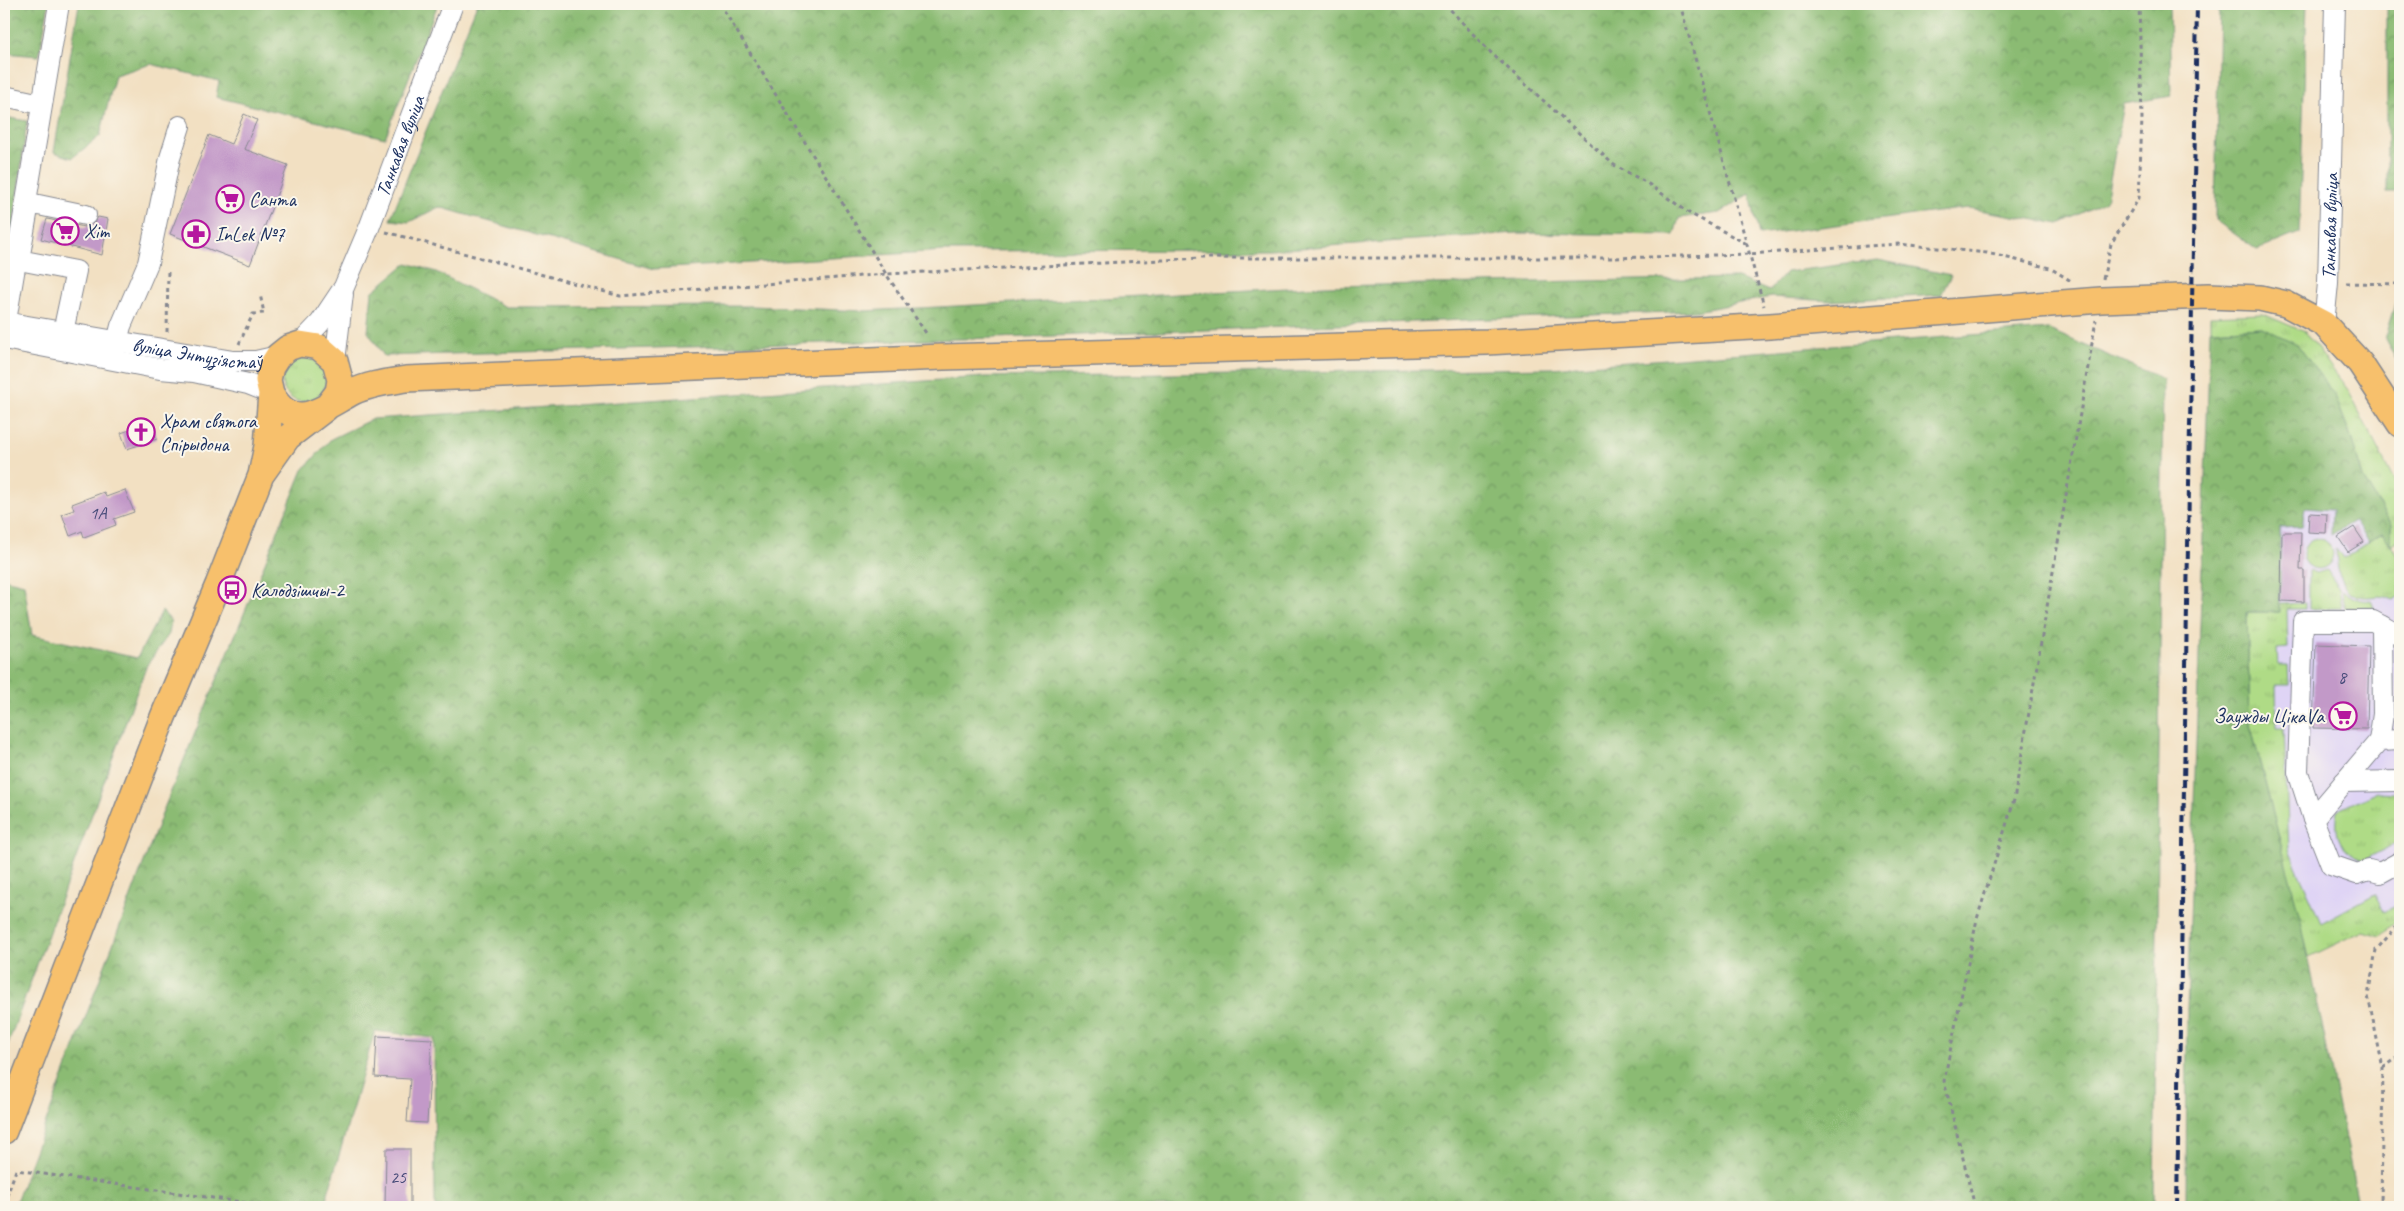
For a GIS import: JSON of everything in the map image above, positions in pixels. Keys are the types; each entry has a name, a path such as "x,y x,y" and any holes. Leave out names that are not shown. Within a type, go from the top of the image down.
{"main road":[{"path":"271,393 280,407 299,416 313,415 354,392 379,384 406,379 943,357 1486,342 1770,326 2101,300 2191,296 2260,298 2286,304 2324,324 2360,362 2399,419"},
{"path":"261,475 271,393 269,374 278,356 288,348 300,344 318,347 335,361 366,373 406,379"},
{"path":"4,1132 163,717 261,475 288,437 326,408 338,392 340,380 335,361"}],"street":[{"path":"4,329 59,4"},
{"name":"Танкавая вуліца","path":"300,344 320,323 344,288 369,228 453,4"},
{"name":"Танкавая вуліца","path":"2324,324 2328,283 2335,4"},
{"path":"4,96 41,104"},
{"path":"114,351 121,326 148,263 170,158 180,126"},
{"path":"63,332 76,271 18,260 29,203 86,215"},
{"name":"Танкавая вуліца","path":"335,361 344,288"},
{"path":"4,329 63,332 114,351"},
{"path":"4,329 114,351"},
{"name":"вуліца Энтузіястаў","path":"114,351 256,362 278,356"},
{"name":"вуліца Энтузіястаў","path":"114,351 160,369 243,393 254,399 263,414 267,434"},
{"name":"вуліца Энтузіястаў","path":"160,369 194,372 248,384 271,393"},
{"path":"2400,636 2373,621 2303,621 2298,772 2313,819 2331,865 2356,874 2369,870 2375,863 2400,848"},
{"path":"2313,819 2379,741 2391,714 2382,626"},
{"path":"2379,741 2400,740"},
{"path":"2344,782 2400,781"},
{"path":"2369,870 2380,873 2400,862"}],"path":[{"path":"720,4 886,274 943,357"},
{"path":"1445,4 1495,57 1614,166 1648,183 1689,213 1746,244"},
{"path":"1680,4 1770,326"},
{"path":"1974,1207 1944,1081 1978,920 2014,800 2101,300 2104,272 2111,244 2139,198 2142,118 2138,4"},
{"path":"369,228 620,296 886,274 1202,258 1615,258 1749,254 1899,244 1987,253 2050,268 2101,300"},
{"path":"167,337 168,270"},
{"path":"2328,283 2400,284"},
{"path":"237,349 253,314 264,313 260,294"},
{"path":"2399,925 2400,935"},
{"path":"2381,1207 2384,1068 2368,996 2376,950 2399,925"},
{"path":"2384,1068 2400,1056"},
{"path":"4,1204 16,1170 276,1207"}],"shaded area":[{"path":"2363,478 2391,545 2400,561 2400,904 2384,912 2302,926 2250,724 2247,556 2288,512"}],"green space":[{"path":"4,4 49,4 39,56 4,53"},
{"path":"79,4 438,4 385,138 216,97 219,81 151,64 115,75 100,136 72,158 54,152"},
{"path":"477,4 2169,4 2171,96 2124,104 2106,201 2059,224 1968,208 1759,235 1750,194 1719,213 1679,218 1674,235 1516,233 1270,250 944,251 654,269 439,207 409,222 390,220"},
{"path":"2219,4 2307,4 2299,233 2257,250 2215,220"},
{"path":"2387,4 2400,4 2400,192 2387,192"},
{"path":"4,117 27,121 7,275 4,272"},
{"path":"1878,260 1951,275 1941,295 1830,301 1772,297 1696,311 1027,337 384,356 368,332 372,292 407,263 436,272 506,307 752,306 864,311 1325,286 1738,278 1769,291 1786,272"},
{"path":"2396,304 2400,304 2400,367 2385,339"},
{"path":"2263,314 2305,332 2348,390 2400,495 2400,539 2391,545 2391,525 2363,478 2351,437 2335,396 2262,327 2210,330 2210,316"},
{"path":"2262,327 2297,344 2335,396 2351,437 2363,478 2391,525 2391,545 2382,533 2369,542 2354,521 2331,535 2332,510 2305,508 2302,526 2280,527 2280,612 2247,612 2250,724 2302,926 2359,1207 2186,1207 2187,1010 2210,330"},
{"path":"2047,329 2163,379 2154,1207 435,1207 434,1038 375,1031 324,1207 14,1207 165,806 303,470 331,439 372,419 984,377 1552,368"},
{"path":"304,358 316,362 322,368 326,380 322,392 316,398 304,402 292,398 286,392 282,380 286,368 292,362"},
{"path":"2382,533 2400,561 2400,596 2393,600 2381,596 2362,597 2348,591 2339,572 2336,549 2343,559"},
{"path":"2318,539 2329,543 2333,554 2329,565 2318,569 2307,565 2303,554 2307,543"},
{"path":"2309,570 2316,573 2327,570 2339,589 2342,608 2309,609"},
{"path":"4,579 24,584 32,635 137,658 162,611 171,621 169,634 147,665 4,1055"},
{"path":"2342,590 2359,600 2371,600 2374,608 2345,608"},
{"path":"2305,603 2305,609 2287,609 2288,648 2277,649 2278,665 2288,665 2289,685 2276,685 2277,728 2284,728 2289,850 2321,923 2375,894 2384,912 2400,904 2400,918 2380,936 2363,931 2309,957 2250,724 2247,612 2279,612 2280,604"},
{"path":"2375,792 2400,793 2400,841 2364,860 2349,851 2340,841 2337,828 2338,810"}],"building":[{"name":"Санта","path":"244,114 257,120 244,149 288,165 250,265 170,234 209,135 231,144"},
{"path":"98,217 108,219 102,255 41,239 47,219 84,227 94,223"},
{"path":"152,422 157,439 127,449 121,433"},
{"name":"Храм святога Спірыдона","path":"125,490 134,512 114,519 116,525 84,537 82,531 70,536 62,514 74,510 72,504 104,492 106,497"},
{"path":"2309,513 2327,514 2326,533 2308,532"},
{"path":"2354,527 2364,542 2348,552 2338,537"},
{"path":"2282,532 2301,532 2300,570 2304,570 2304,602 2281,601"},
{"path":"2316,644 2369,646 2367,729 2313,728"},
{"path":"377,1036 432,1039 427,1123 407,1122 410,1079 375,1077"},
{"path":"386,1149 410,1149 410,1207 385,1207"}],"railway":[{"path":"2177,1207 2197,4"}],"place":[{"name":"Санта","path":"230,199"},
{"name":"Хіт","path":"65,231"},
{"name":"InLek №7","path":"196,234"},
{"name":"Храм святога Спірыдона","path":"141,432"},
{"name":"Калодзішчы-2","path":"232,590"},
{"name":"Заужды ЦікаVа","path":"2343,716"}]}
